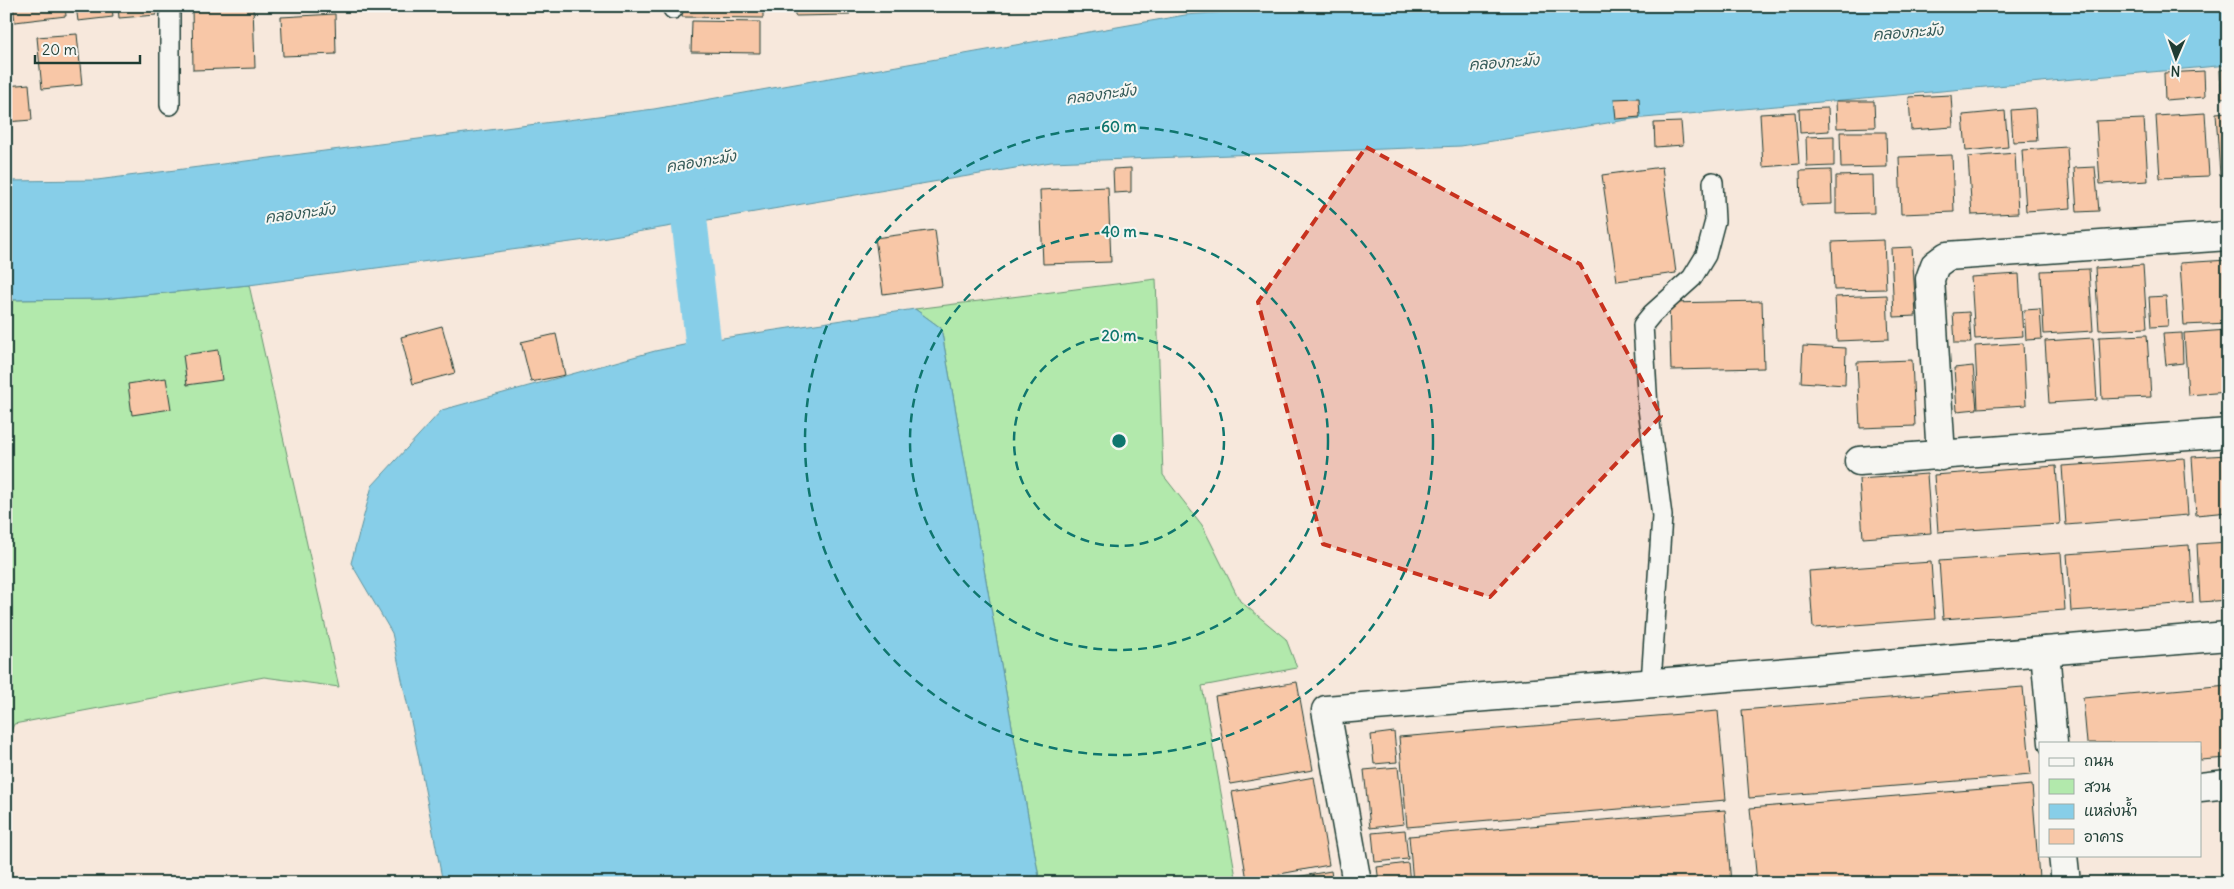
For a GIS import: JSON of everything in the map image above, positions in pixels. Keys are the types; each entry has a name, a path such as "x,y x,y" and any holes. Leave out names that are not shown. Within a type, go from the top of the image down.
{"street":[{"path":"1941,456 1930,279 1935,265 1947,256 2228,236"},
{"path":"1860,461 2228,433"},
{"path":"1357,883 1326,710 2228,636"},
{"path":"2045,651 2053,742"},
{"path":"2202,787 2228,784"},
{"path":"2064,856 2066,883"}],"lane":[{"path":"170,6 170,105"},
{"path":"1650,683 1662,516 1648,408 1643,326 1652,314 1692,278 1706,255 1715,221 1713,182"}],"highlighted area":[{"path":"1366,147 1580,264 1661,416 1490,597 1323,544 1258,302"}],"green space":[{"path":"1156,279 1163,475 1202,525 1240,601 1286,639 1297,668 1202,686 1237,883 1040,883 941,328 915,309"},
{"path":"249,285 339,687 264,677 14,724 6,743 6,300 102,299"}],"water":[{"name":"คลองกะมัง","path":"1311,6 2228,6 2228,65 1633,119 1461,146 1051,162 601,238 249,285 102,299 6,300 6,181 97,180 654,109 1185,15"},
{"path":"915,309 941,328 1040,883 443,883 392,633 351,563 372,486 442,410 655,351 703,341"}],"building":[{"path":"13,6 65,6 66,16 15,22"},
{"path":"76,6 112,6 113,17 78,21"},
{"path":"118,6 155,6 156,15 119,18"},
{"path":"192,6 253,6 255,68 193,70"},
{"path":"268,6 320,6 320,9 268,10"},
{"path":"682,6 763,6 763,18 682,17"},
{"path":"795,6 849,6 849,15 795,16"},
{"path":"335,14 336,54 283,56 281,17"},
{"path":"692,21 760,22 760,53 691,52"},
{"path":"77,34 82,85 42,89 37,37"},
{"path":"2228,69 2228,97 2221,98 2220,70"},
{"path":"2204,71 2205,97 2165,100 2164,73"},
{"path":"29,84 32,120 6,122 6,86"},
{"path":"1951,95 1953,127 1911,130 1909,97"},
{"path":"1639,98 1640,117 1616,119 1614,99"},
{"path":"1836,101 1874,101 1875,127 1837,128"},
{"path":"1828,108 1829,131 1800,133 1799,109"},
{"path":"2035,108 2037,141 2013,142 2011,110"},
{"path":"2005,111 2008,147 1966,151 1963,115"},
{"path":"1795,112 1799,164 1763,167 1760,114"},
{"path":"2228,112 2228,175 2220,175 2216,113"},
{"path":"2205,113 2209,176 2160,178 2156,116"},
{"path":"2144,119 2148,181 2100,184 2096,121"},
{"path":"1681,122 1683,145 1655,147 1654,123"},
{"path":"1840,132 1886,132 1887,167 1841,168"},
{"path":"1834,136 1834,166 1807,167 1806,137"},
{"path":"2067,147 2071,208 2026,211 2022,150"},
{"path":"2015,153 2018,213 1972,215 1968,157"},
{"path":"1952,155 1954,212 1901,214 1899,157"},
{"path":"1662,167 1676,273 1617,281 1602,175"},
{"path":"2095,167 2099,211 2077,212 2074,168"},
{"path":"1131,168 1131,192 1114,193 1113,169"},
{"path":"1831,170 1832,204 1801,205 1800,171"},
{"path":"1873,175 1874,213 1836,214 1836,176"},
{"path":"1108,187 1111,262 1043,264 1040,190"},
{"path":"935,230 942,286 883,294 875,238"},
{"path":"1884,240 1886,289 1834,290 1832,242"},
{"path":"1912,247 1916,316 1894,317 1891,248"},
{"path":"2228,260 2228,323 2184,325 2180,263"},
{"path":"2143,265 2147,328 2099,330 2095,268"},
{"path":"2089,269 2093,331 2044,334 2041,271"},
{"path":"2019,274 2023,336 1975,339 1971,277"},
{"path":"1887,295 1889,339 1837,341 1835,297"},
{"path":"2166,296 2168,326 2151,327 2149,297"},
{"path":"1762,301 1764,368 1671,370 1669,303"},
{"path":"2040,309 2042,339 2026,340 2024,310"},
{"path":"1969,312 1971,343 1955,343 1953,313"},
{"path":"442,326 455,373 413,384 401,337"},
{"path":"2228,330 2228,392 2188,395 2184,333"},
{"path":"2182,333 2183,363 2166,365 2163,334"},
{"path":"556,334 565,375 531,382 521,342"},
{"path":"2147,335 2151,397 2102,399 2099,337"},
{"path":"2093,338 2097,400 2049,403 2045,341"},
{"path":"2023,343 2026,405 1978,408 1975,346"},
{"path":"1803,346 1846,348 1845,385 1801,382"},
{"path":"218,350 222,380 187,385 183,355"},
{"path":"1912,360 1915,426 1860,428 1857,362"},
{"path":"1973,366 1977,409 1957,411 1954,368"},
{"path":"166,378 171,409 132,415 128,384"},
{"path":"2228,455 2228,512 2196,515 2192,457"},
{"path":"2184,458 2188,515 2066,525 2062,466"},
{"path":"2056,466 2060,524 1938,532 1934,475"},
{"path":"1927,474 1931,533 1863,538 1859,479"},
{"path":"2228,542 2228,600 2200,602 2197,544"},
{"path":"2189,545 2193,603 2071,611 2067,554"},
{"path":"2061,553 2065,610 1943,619 1939,561"},
{"path":"1931,562 1935,619 1813,628 1809,571"},
{"path":"1297,682 1313,770 1230,784 1215,696"},
{"path":"2228,685 2228,758 2202,760 2202,742 2087,742 2083,698"},
{"path":"2023,687 2031,775 1749,798 1742,710"},
{"path":"1718,711 1726,800 1407,827 1399,737"},
{"path":"1394,732 1397,762 1374,764 1371,735"},
{"path":"1398,767 1404,824 1370,828 1364,770"},
{"path":"1314,777 1329,865 1247,880 1232,792"},
{"path":"2032,785 2039,878 1987,883 1757,883 1750,808"},
{"path":"1725,810 1731,883 1413,883 1409,836"},
{"path":"1405,830 1408,859 1375,862 1372,833"},
{"path":"1408,863 1410,883 1379,883 1377,867"},
{"path":"1331,871 1333,883 1262,883"}],"waterway":[{"name":"คลองกะมัง","path":"684,174 703,341"}]}
